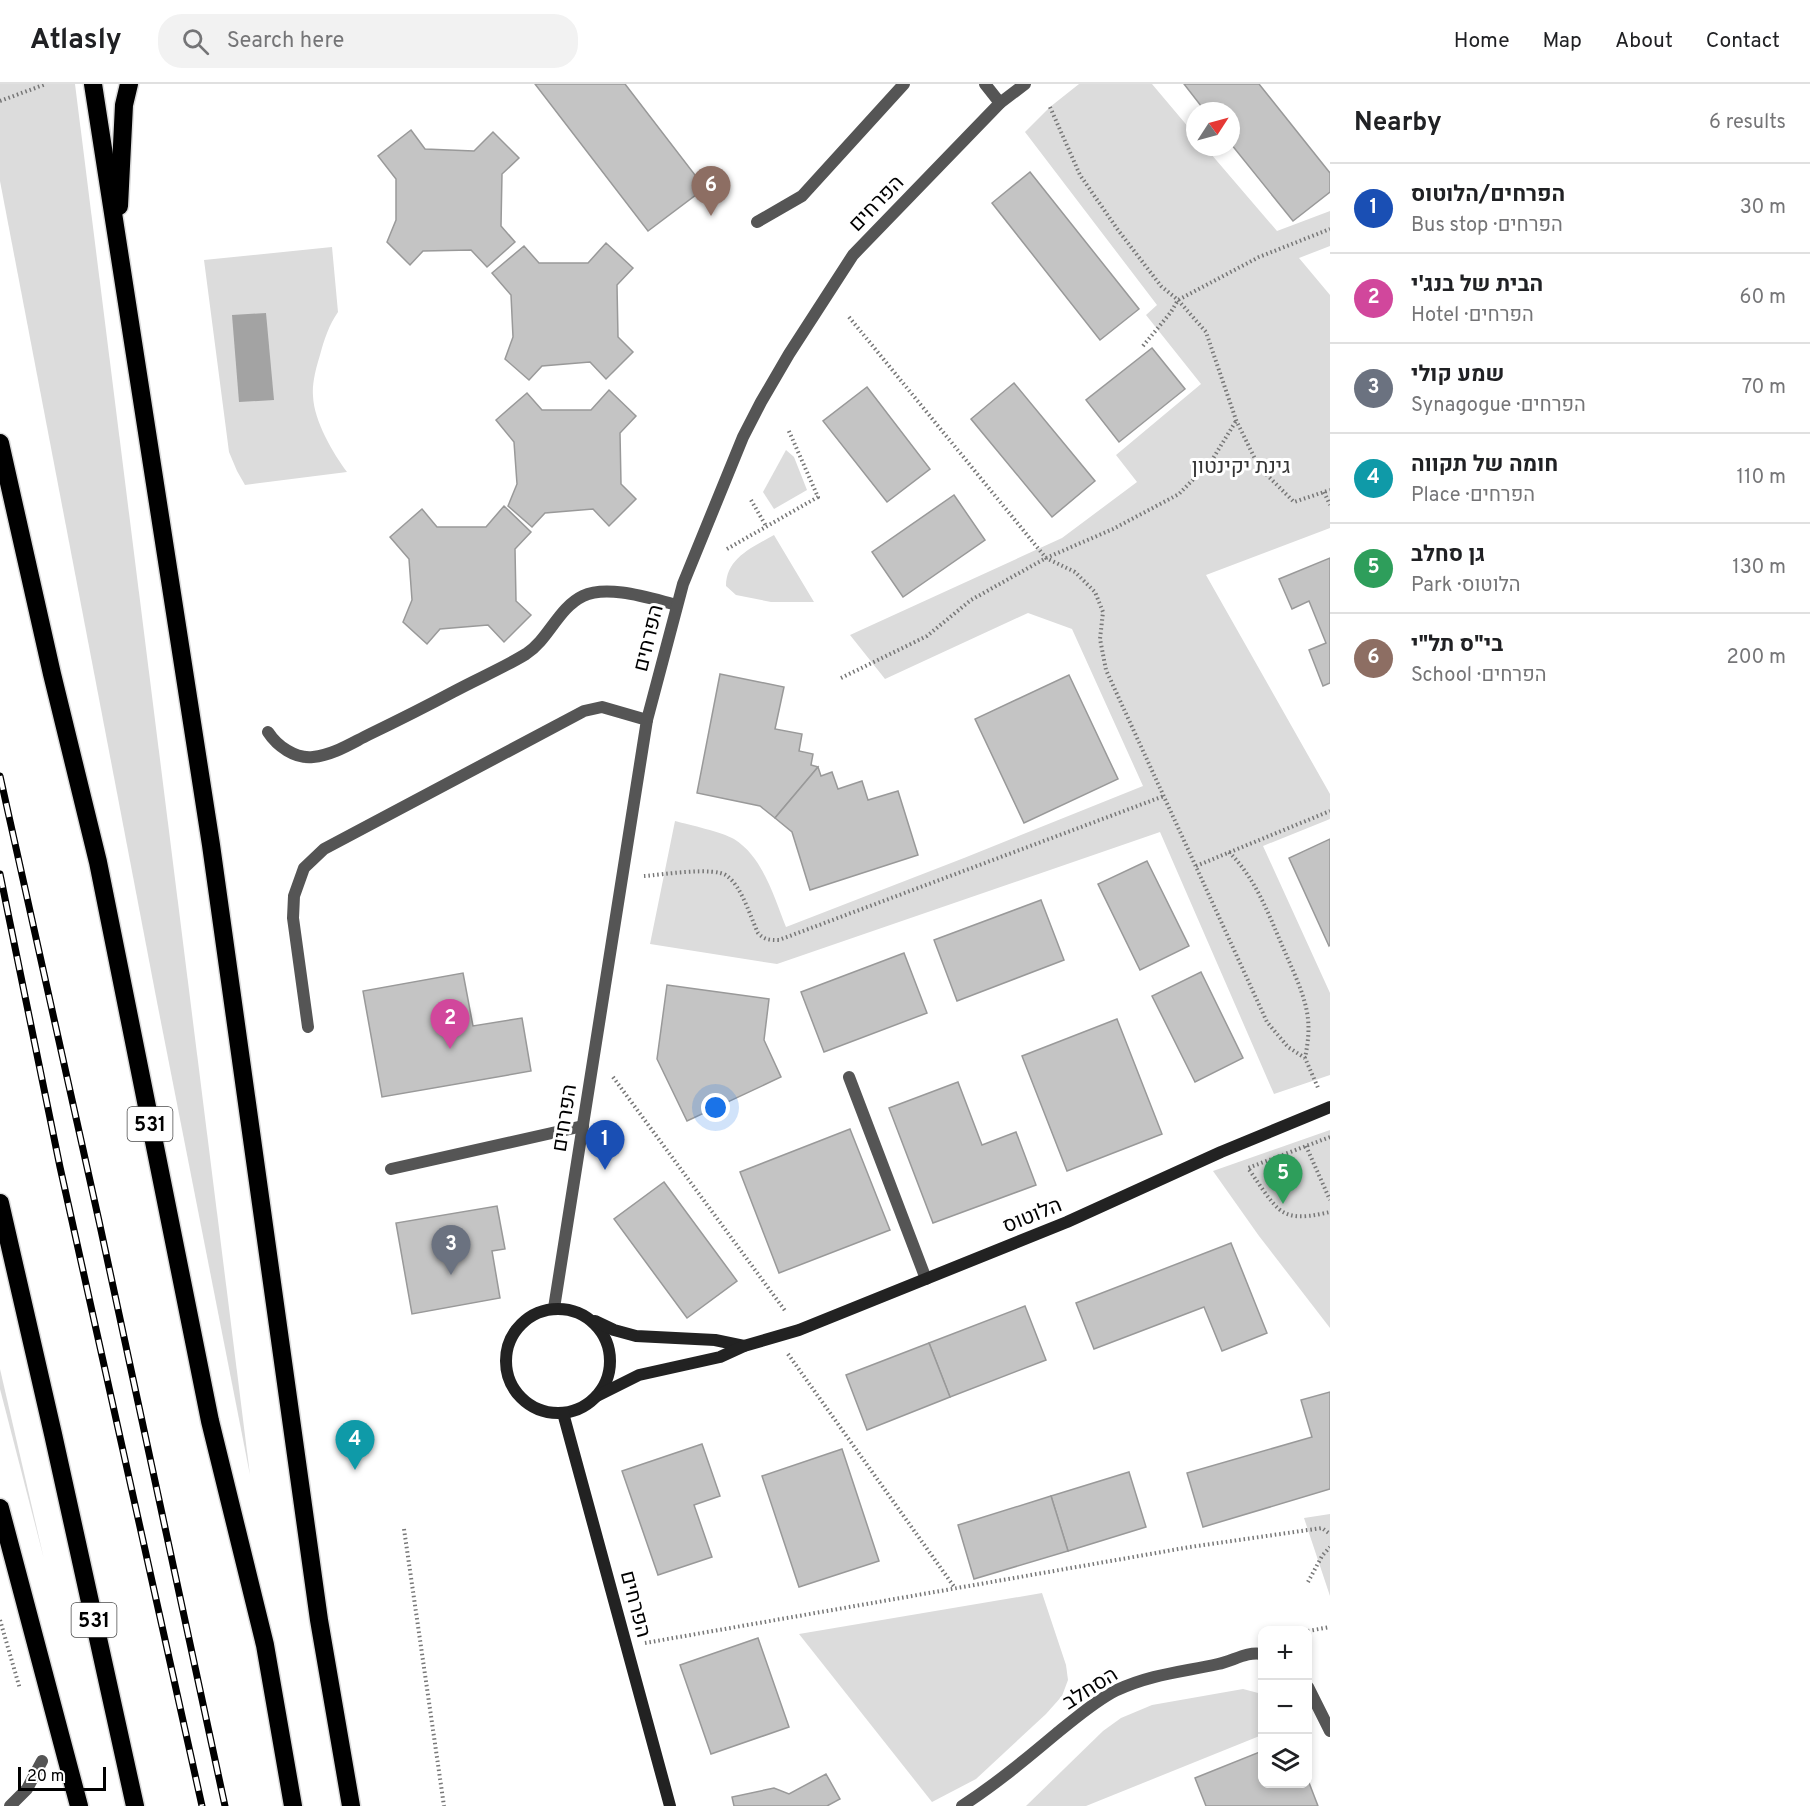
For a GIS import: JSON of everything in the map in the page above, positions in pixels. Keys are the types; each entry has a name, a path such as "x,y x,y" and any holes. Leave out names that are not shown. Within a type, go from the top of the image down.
{"highway":[{"path":"93,84 209,833 319,1620 351,1806"},
{"path":"117,243 124,105 129,84"},
{"name":"531","path":"0,443 49,662 98,862 210,1421 265,1645 293,1806"},
{"name":"531","path":"0,1203 135,1806"},
{"path":"0,1508 79,1806"}],"street":[{"path":"757,222 802,196 904,84"},
{"path":"985,84 1000,103"},
{"name":"הפרחים","path":"554,1308 647,720 683,584 743,437 789,354 853,255 1000,103 1025,84"},
{"path":"268,732 273,740 291,753 311,758 332,753 409,716 528,653 550,631 567,608 584,596 603,591 624,593 677,605"},
{"path":"308,1027 293,918 294,896 304,868 324,849 584,711 602,707 647,720"},
{"path":"849,1077 926,1279"},
{"name":"הלוטוס","path":"597,1396 639,1375 720,1357 744,1346 799,1330 1067,1222 1221,1152 1329,1108"},
{"path":"391,1169 583,1126"},
{"path":"554,1308 579,1312 590,1319 600,1329 607,1342 610,1356 605,1384 597,1396 587,1405 563,1413 547,1413 532,1407 519,1397 510,1384 506,1369 506,1351 511,1335 522,1322 537,1312 554,1308"},
{"name":"הלוטוס","path":"590,1319 614,1330 636,1336 715,1340 744,1346"},
{"name":"הפרחים","path":"563,1413 670,1806"},
{"name":"הסחלב","path":"962,1806 992,1786 1095,1703 1115,1691 1168,1672 1219,1664 1254,1652 1258,1653"},
{"path":"1312,1696 1330,1731"},
{"path":"10,1806 27,1789 42,1761"}],"path":[{"path":"0,101 46,84"},
{"path":"1050,107 1080,175 1118,230 1161,286 1178,300 1206,332 1236,420 1259,467 1294,502 1330,490"},
{"path":"1143,346 1178,300 1259,257 1330,229"},
{"path":"849,317 1046,558 1075,572 1095,592 1103,612 1101,639 1106,670 1267,1022 1288,1047 1305,1058 1329,1108"},
{"path":"841,678 927,636 971,600 1046,558 1113,529 1179,494 1212,460 1236,420"},
{"path":"727,549 818,497 788,429"},
{"path":"1324,492 1330,505"},
{"path":"751,500 766,526"},
{"path":"622,878 706,871 725,874 738,889 762,938 779,940 1164,796"},
{"path":"1196,866 1330,811"},
{"path":"1229,852 1243,866 1259,891 1300,988 1308,1021 1305,1058"},
{"path":"594,1051 799,1330"},
{"path":"1330,1137 1248,1168 1271,1200 1284,1213 1299,1216 1330,1212"},
{"path":"1306,1146 1330,1200"},
{"path":"776,1337 955,1588"},
{"path":"627,1647 1190,1547 1322,1528 1330,1534"},
{"path":"404,1529 444,1806"},
{"path":"1308,1582 1322,1556 1330,1547"},
{"path":"1312,1630 1330,1627"}],"green space":[{"path":"0,84 75,84 250,1475 0,181"},
{"name":"גינת יקינטון","path":"1079,84 1152,84 1186,124 1186,156 1213,156 1277,231 1330,211 1330,246 1299,258 1330,295 1330,528 1206,575 1330,794 1330,819 1263,846 1330,993 1330,1075 1274,1094 1160,832 777,964 650,944 675,821 722,834 734,839 744,847 760,867 786,927 1143,786 1072,629 1028,613 885,679 850,635 1062,538 1137,482 1116,455 1201,384 1146,315 1157,305 1025,132 1050,107"},
{"path":"332,247 338,312 329,327 322,349 313,386 313,396 321,426 330,446 347,472 245,485 229,452 204,260"},
{"path":"786,450 794,457 807,490 774,509 763,492"},
{"path":"774,535 814,602 771,602 736,595 726,586 731,568 742,554"},
{"path":"1330,1130 1330,1328 1259,1236 1213,1171"},
{"path":"0,1369 44,1559 0,1389"},
{"path":"1330,1514 1330,1596 1304,1518"},
{"path":"1042,1593 1066,1665 1068,1680 1062,1696 1046,1714 976,1779 932,1802 799,1634"},
{"path":"1243,1689 1258,1693 1258,1737 1086,1806 1026,1806 1103,1731 1121,1718 1152,1705"}],"shaded area":[{"path":"266,313 274,400 239,402 232,315"}],"building":[{"path":"535,84 625,84 705,188 648,231"},
{"path":"1184,84 1259,84 1330,173 1330,192 1293,221 1240,155 1240,102 1198,102"},
{"path":"411,130 425,149 474,151 493,132 519,158 502,174 501,226 515,242 487,267 471,250 423,251 410,265 387,242 396,220 396,179 378,156"},
{"path":"1030,172 1139,309 1100,340 992,203"},
{"path":"606,243 633,268 617,285 618,337 633,352 606,379 590,362 542,366 529,380 505,359 513,337 511,295 492,273 524,246 539,263 588,263"},
{"path":"1152,348 1185,389 1119,442 1086,400"},
{"path":"1014,383 1095,481 1052,517 971,419"},
{"path":"867,387 930,469 887,502 823,421"},
{"path":"609,390 636,416 620,433 621,484 636,499 609,526 593,509 545,513 532,527 508,506 517,484 514,442 496,420 527,393 542,410 591,410"},
{"path":"954,495 985,540 903,597 872,552"},
{"path":"504,506 531,532 515,549 516,601 531,615 504,642 488,625 440,629 427,644 403,622 412,600 409,559 390,537 422,509 437,527 486,527"},
{"path":"1330,558 1330,683 1323,686 1309,650 1326,643 1309,601 1292,609 1279,579"},
{"path":"720,674 784,687 775,729 802,734 799,751 813,754 811,765 818,767 775,818 760,806 697,793"},
{"path":"1069,675 1118,779 1024,823 975,719"},
{"path":"818,767 821,776 832,772 838,789 862,781 868,800 898,791 918,855 810,890 792,832 775,818"},
{"path":"1330,839 1330,945 1329,946 1289,858"},
{"path":"1147,861 1189,946 1140,970 1098,884"},
{"path":"1041,900 1064,960 957,1001 934,940"},
{"path":"904,953 927,1013 824,1052 801,992"},
{"path":"1201,972 1243,1058 1195,1082 1152,996"},
{"path":"463,973 473,1026 522,1018 531,1071 382,1097 363,991"},
{"path":"667,985 769,999 764,1040 781,1077 687,1121 657,1059"},
{"path":"1117,1019 1162,1134 1067,1171 1022,1056"},
{"path":"958,1082 982,1145 1016,1132 1036,1185 933,1223 889,1108"},
{"path":"850,1129 890,1230 779,1273 740,1172"},
{"path":"664,1182 737,1281 687,1318 614,1219"},
{"path":"497,1206 505,1249 492,1251 500,1298 412,1314 396,1223"},
{"path":"1231,1243 1267,1333 1222,1351 1204,1307 1094,1349 1076,1303"},
{"path":"1025,1306 1046,1360 950,1397 929,1343"},
{"path":"929,1343 950,1397 867,1430 846,1375"},
{"path":"1330,1392 1330,1489 1203,1527 1187,1473 1312,1437 1301,1400"},
{"path":"702,1444 720,1496 694,1505 712,1557 658,1575 622,1471"},
{"path":"842,1449 879,1561 799,1587 762,1476"},
{"path":"1129,1472 1146,1527 1068,1551 1051,1496"},
{"path":"1051,1496 1068,1551 974,1579 958,1525"},
{"path":"758,1638 789,1727 711,1754 680,1665"},
{"path":"1258,1753 1258,1788 1311,1788 1318,1806 1206,1806 1195,1778"},
{"path":"826,1774 840,1799 827,1806 734,1806 732,1797 774,1788 789,1794"}],"railway":[{"path":"0,776 225,1806"},
{"path":"0,874 60,1167 202,1806"}],"place":[{"name":"בי\"ס תל\"י","path":"711,216"},
{"name":"הבית של בנג'י","path":"450,1049"},
{"name":"הפרחים/הלוטוס","path":"605,1170"},
{"name":"גן סחלב","path":"1283,1204"},
{"name":"שמע קולי","path":"451,1275"},
{"name":"חומה של תקווה","path":"355,1470"}]}
